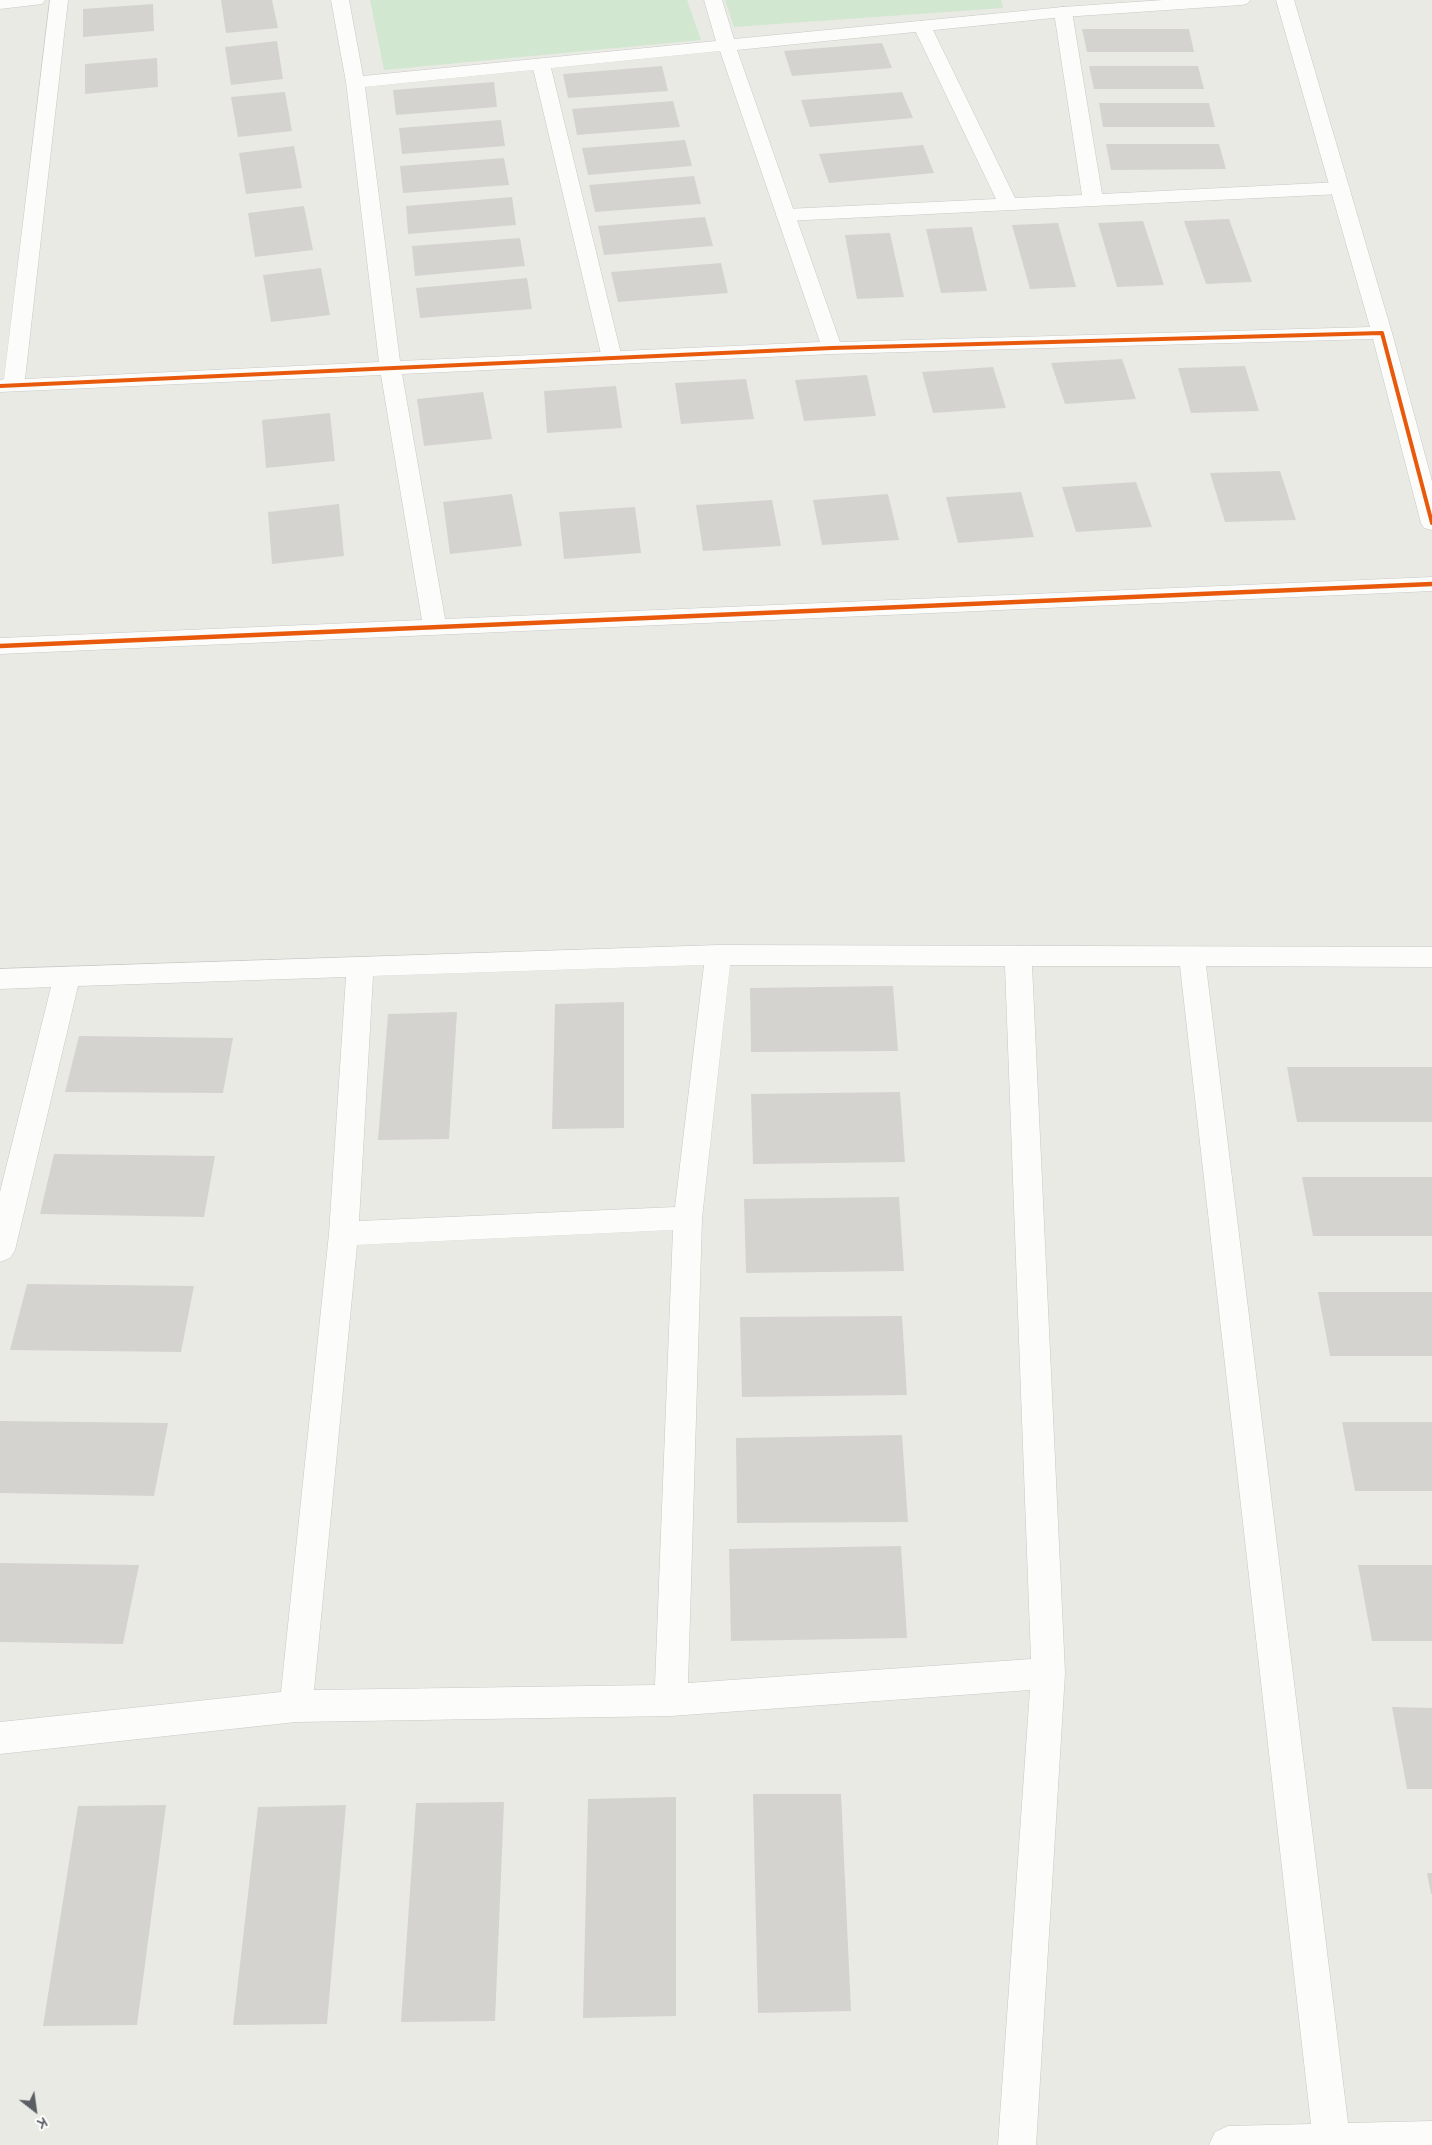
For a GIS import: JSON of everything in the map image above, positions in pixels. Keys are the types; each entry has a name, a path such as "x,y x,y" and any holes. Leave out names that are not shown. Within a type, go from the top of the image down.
{"street":[{"path":"0,4 36,0"},
{"path":"60,0 7,385 832,348 1382,332"},
{"path":"340,0 356,82 390,368 435,626"},
{"path":"713,0 727,46 832,348"},
{"path":"356,82 922,26 1062,6 1241,0"},
{"path":"1285,0 1382,332 1432,523"},
{"path":"1062,6 1094,200"},
{"path":"922,26 1008,204"},
{"path":"541,64 612,358"},
{"path":"786,215 1340,188"},
{"path":"0,646 1432,584"},
{"path":"671,1700 688,1218 718,955"},
{"path":"0,978 718,955 1432,958"},
{"path":"1192,956 1332,2142"},
{"path":"1017,2145 1048,1673 1018,957"},
{"path":"296,1706 344,1234 360,966"},
{"path":"0,1250 67,976"},
{"path":"344,1234 688,1218"},
{"path":"0,1738 296,1706 671,1700 1048,1673"},
{"path":"1228,2145 1432,2140"}],"green space":[{"path":"370,0 687,0 701,40 384,70"},
{"path":"725,0 1001,0 1003,8 734,27"}],"building":[{"path":"221,0 272,0 278,28 226,33"},
{"path":"153,4 154,31 83,37 83,9"},
{"path":"1082,29 1189,29 1194,52 1087,52"},
{"path":"277,41 283,79 231,85 225,47"},
{"path":"882,43 892,68 792,76 784,51"},
{"path":"157,58 158,87 85,94 85,64"},
{"path":"662,66 668,91 568,98 563,74"},
{"path":"1089,66 1198,66 1204,89 1094,89"},
{"path":"494,82 497,107 396,115 393,90"},
{"path":"285,92 292,131 238,137 231,97"},
{"path":"902,92 913,118 810,127 801,100"},
{"path":"673,101 680,127 577,135 572,109"},
{"path":"1099,103 1209,103 1215,127 1103,127"},
{"path":"501,120 505,146 402,154 399,128"},
{"path":"685,140 692,166 588,175 582,148"},
{"path":"1106,144 1219,144 1226,169 1111,170"},
{"path":"923,145 934,173 829,183 819,154"},
{"path":"294,146 302,188 246,194 239,153"},
{"path":"504,158 509,185 403,193 400,166"},
{"path":"694,176 701,204 595,212 589,185"},
{"path":"512,197 516,225 408,234 406,206"},
{"path":"304,206 313,250 255,257 248,213"},
{"path":"705,217 713,246 604,255 598,226"},
{"path":"1229,219 1252,282 1206,284 1184,221"},
{"path":"1143,221 1164,285 1117,287 1098,223"},
{"path":"1058,223 1076,287 1030,289 1012,225"},
{"path":"972,227 987,291 941,293 926,229"},
{"path":"890,233 904,297 857,299 845,235"},
{"path":"520,238 525,266 415,276 412,246"},
{"path":"721,263 728,293 618,302 611,272"},
{"path":"321,268 330,315 271,322 263,275"},
{"path":"527,278 532,309 420,318 416,288"},
{"path":"1122,359 1136,399 1065,404 1051,363"},
{"path":"1245,366 1259,411 1191,413 1178,368"},
{"path":"993,367 1006,408 933,413 922,372"},
{"path":"867,375 876,416 804,421 795,380"},
{"path":"746,379 754,419 681,424 675,383"},
{"path":"616,386 622,428 547,433 544,391"},
{"path":"483,392 492,439 424,446 417,399"},
{"path":"330,413 335,461 266,468 262,420"},
{"path":"1280,471 1296,520 1225,522 1210,473"},
{"path":"1136,482 1152,527 1076,532 1062,487"},
{"path":"1021,492 1034,537 958,543 946,497"},
{"path":"512,494 522,546 450,554 443,502"},
{"path":"888,494 899,540 822,545 813,500"},
{"path":"772,500 781,546 703,551 696,505"},
{"path":"339,504 344,556 272,564 268,512"},
{"path":"635,507 641,553 564,559 559,512"},
{"path":"893,986 898,1051 751,1052 750,988"},
{"path":"624,1002 624,1128 552,1129 555,1004"},
{"path":"457,1012 449,1139 378,1140 388,1014"},
{"path":"79,1036 233,1038 223,1093 65,1092"},
{"path":"1287,1067 1432,1067 1432,1122 1297,1122"},
{"path":"900,1092 905,1162 753,1164 751,1094"},
{"path":"54,1154 215,1156 204,1217 40,1214"},
{"path":"1302,1177 1432,1177 1432,1236 1313,1236"},
{"path":"899,1197 904,1271 746,1273 744,1199"},
{"path":"27,1284 194,1286 181,1352 10,1350"},
{"path":"1318,1292 1432,1292 1432,1356 1330,1356"},
{"path":"902,1316 907,1395 742,1397 740,1317"},
{"path":"0,1421 168,1423 154,1496 0,1493"},
{"path":"1342,1422 1432,1422 1432,1491 1355,1491"},
{"path":"902,1435 908,1522 737,1523 736,1438"},
{"path":"901,1546 907,1638 731,1641 729,1549"},
{"path":"0,1563 139,1565 123,1644 0,1642"},
{"path":"1358,1565 1432,1565 1432,1641 1372,1641"},
{"path":"1392,1707 1432,1708 1432,1789 1407,1789"},
{"path":"753,1794 841,1794 851,2011 758,2013"},
{"path":"676,1797 676,2016 583,2018 588,1799"},
{"path":"504,1802 495,2021 401,2022 416,1803"},
{"path":"166,1805 137,2025 43,2026 78,1806"},
{"path":"346,1805 327,2024 233,2025 258,1807"},
{"path":"1427,1873 1432,1873 1432,1894 1431,1894"}],"cycle path":[{"path":"0,386 832,348 1382,333 1432,523"},
{"path":"0,646 1432,584"}]}
